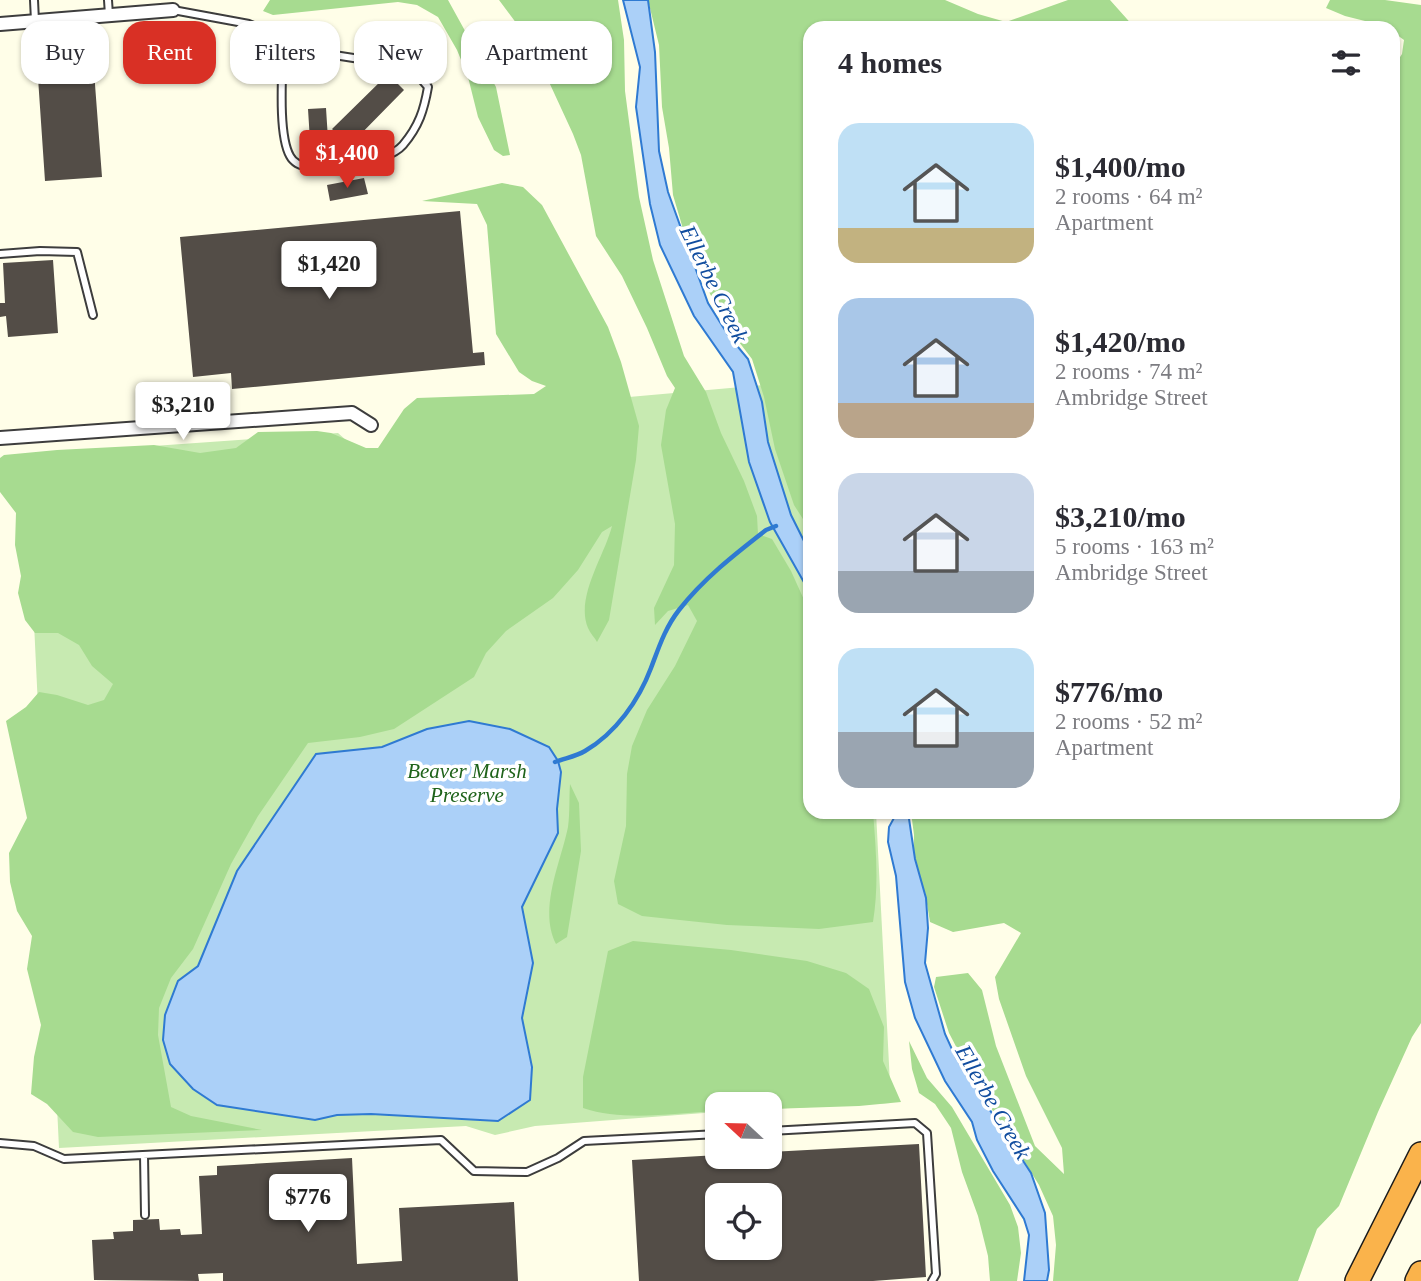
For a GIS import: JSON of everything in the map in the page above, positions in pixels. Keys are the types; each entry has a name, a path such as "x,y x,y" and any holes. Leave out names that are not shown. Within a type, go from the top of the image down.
{"highway":[{"path":"1358,1278 1421,1154"},
{"path":"1417,1281 1421,1273"}],"street":[{"path":"35,21 173,10"},
{"path":"0,24 21,22"},
{"path":"0,438 352,413 371,425"}],"lane":[{"path":"34,0 35,21"},
{"path":"108,0 109,15"},
{"path":"173,10 233,21"},
{"path":"283,38 315,52 411,67 428,87 424,113 402,147 378,161 328,168 301,167 290,157 285,139 282,106 283,38"},
{"path":"0,254 77,252 93,315"},
{"path":"782,1130 915,1123 927,1133 936,1274 932,1281"},
{"path":"0,1143 34,1146 64,1159 441,1140 474,1171 527,1172 584,1142 705,1135"},
{"path":"144,1156 145,1215"}],"green space":[{"path":"270,0 448,0 461,24 461,60 447,33 447,21 440,21 417,5 398,2 273,15 263,11"},
{"path":"499,0 618,0 624,40 625,91 639,197 653,260 684,356 706,392 721,433 744,481 757,516 758,534 772,539 803,598 803,819 874,819 876,881 873,922 819,929 727,925 642,916 618,904 614,881 626,826 627,774 632,746 647,710 675,666 697,621 688,605 668,611 655,625 654,608 674,565 675,524 661,445 666,410 675,388 622,276 596,236 581,155 550,84 612,84 612,21 515,21"},
{"path":"648,0 945,0 1002,21 803,21 803,519 794,505 775,449 764,397 752,359 726,325 686,239 673,195 662,107 659,45"},
{"path":"1068,0 1110,0 1129,21 1009,21"},
{"path":"1330,0 1385,0 1421,5 1421,1023 1378,1112 1339,1206 1317,1229 1298,1281 1053,1281 1056,1245 1053,1216 1039,1185 973,1079 949,1033 934,987 936,977 968,973 982,990 996,1046 1035,1146 1064,1174 1062,1148 1026,1076 999,999 995,977 1021,933 1004,923 953,932 930,922 925,892 913,872 912,819 1400,819 1400,57 1404,40 1400,37 1400,21 1365,21 1326,8"},
{"path":"470,84 494,84 510,155 503,156 494,150 478,117"},
{"path":"502,183 523,187 542,205 608,327 639,426 636,460 609,620 597,642 588,628 585,603 612,526 602,532 578,570 553,598 506,631 486,653 474,677 394,729 360,737 308,743 258,816 231,864 193,949 171,978 159,1008 158,1035 171,1107 191,1116 262,1130 98,1137 73,1132 47,1104 31,1094 34,1057 41,1025 27,969 32,936 17,911 10,882 9,853 27,818 6,721 26,707 39,692 88,705 104,700 113,684 92,666 79,645 58,633 35,633 25,620 18,593 21,576 15,545 16,513 0,492 0,458 4,455 57,450 154,445 200,453 236,448 258,432 317,431 331,433 366,448 378,448 404,409 417,398 534,394 546,386 519,372 496,334 487,225 477,204 422,201"},
{"name":"Beaver Marsh Preserve","path":"803,382 803,819 876,819 891,1103 782,1108 782,1092 705,1092 705,1113 535,1126 495,1135 466,1126 59,1148 26,455 338,433 365,457 388,447 402,417"},
{"path":"570,784 579,803 581,851 567,937 556,944 549,916 550,901 568,827"},
{"path":"633,941 731,950 807,961 846,973 869,989 884,1027 883,1061 901,1102 782,1109 782,1092 705,1092 705,1112 632,1116 583,1108 583,1077 608,951"},
{"path":"909,1041 927,1078 952,1107 1010,1205 1018,1227 1021,1253 1017,1281 990,1281 988,1256 978,1216 962,1172 951,1128 935,1104 919,1093 912,1069"}],"water":[{"path":"623,0 648,0 655,52 659,151 668,192 708,303 728,335 748,359 762,402 768,442 791,515 803,539 803,581 770,522 749,462 733,372 694,316 660,245 650,204 636,107 640,67"},
{"path":"469,721 510,729 549,747 561,772 557,809 558,833 522,907 533,963 522,1018 532,1067 530,1100 498,1121 371,1114 337,1115 315,1120 217,1105 193,1089 170,1064 163,1040 165,1015 178,981 198,966 237,871 316,754 382,747 427,729"},
{"path":"893,819 909,819 915,859 926,898 928,928 925,963 945,1034 956,1058 1031,1173 1045,1213 1049,1270 1047,1281 1024,1281 1029,1235 1024,1219 993,1171 977,1140 972,1122 945,1081 915,1018 905,982 896,876 888,842 889,827"}],"building":[{"path":"38,84 95,84 102,177 45,181"},
{"path":"378,84 398,84 404,90 349,146 332,129"},
{"path":"326,108 329,155 311,157 308,109"},
{"path":"364,178 368,194 330,201 327,185"},
{"path":"460,211 473,353 484,352 485,365 232,389 231,373 193,377 180,237"},
{"path":"53,260 58,333 8,337 6,316 0,317 0,303 5,303 3,263"},
{"path":"919,1144 926,1277 873,1281 639,1281 632,1160 705,1156 705,1169 782,1169 782,1151"},
{"path":"352,1158 357,1264 402,1261 399,1208 514,1202 518,1281 223,1281 223,1273 198,1274 199,1281 94,1280 92,1240 114,1239 113,1232 133,1231 133,1220 159,1219 160,1230 180,1229 181,1235 202,1234 199,1176 217,1175 217,1166"}],"waterway":[{"path":"555,762 585,751 607,735 625,715 640,692 666,631 679,610 720,567 766,530 776,526"}],"water label":[{"name":"Ellerbe Creek","path":"714,284"},
{"name":"Ellerbe Creek","path":"993,1102"}]}
